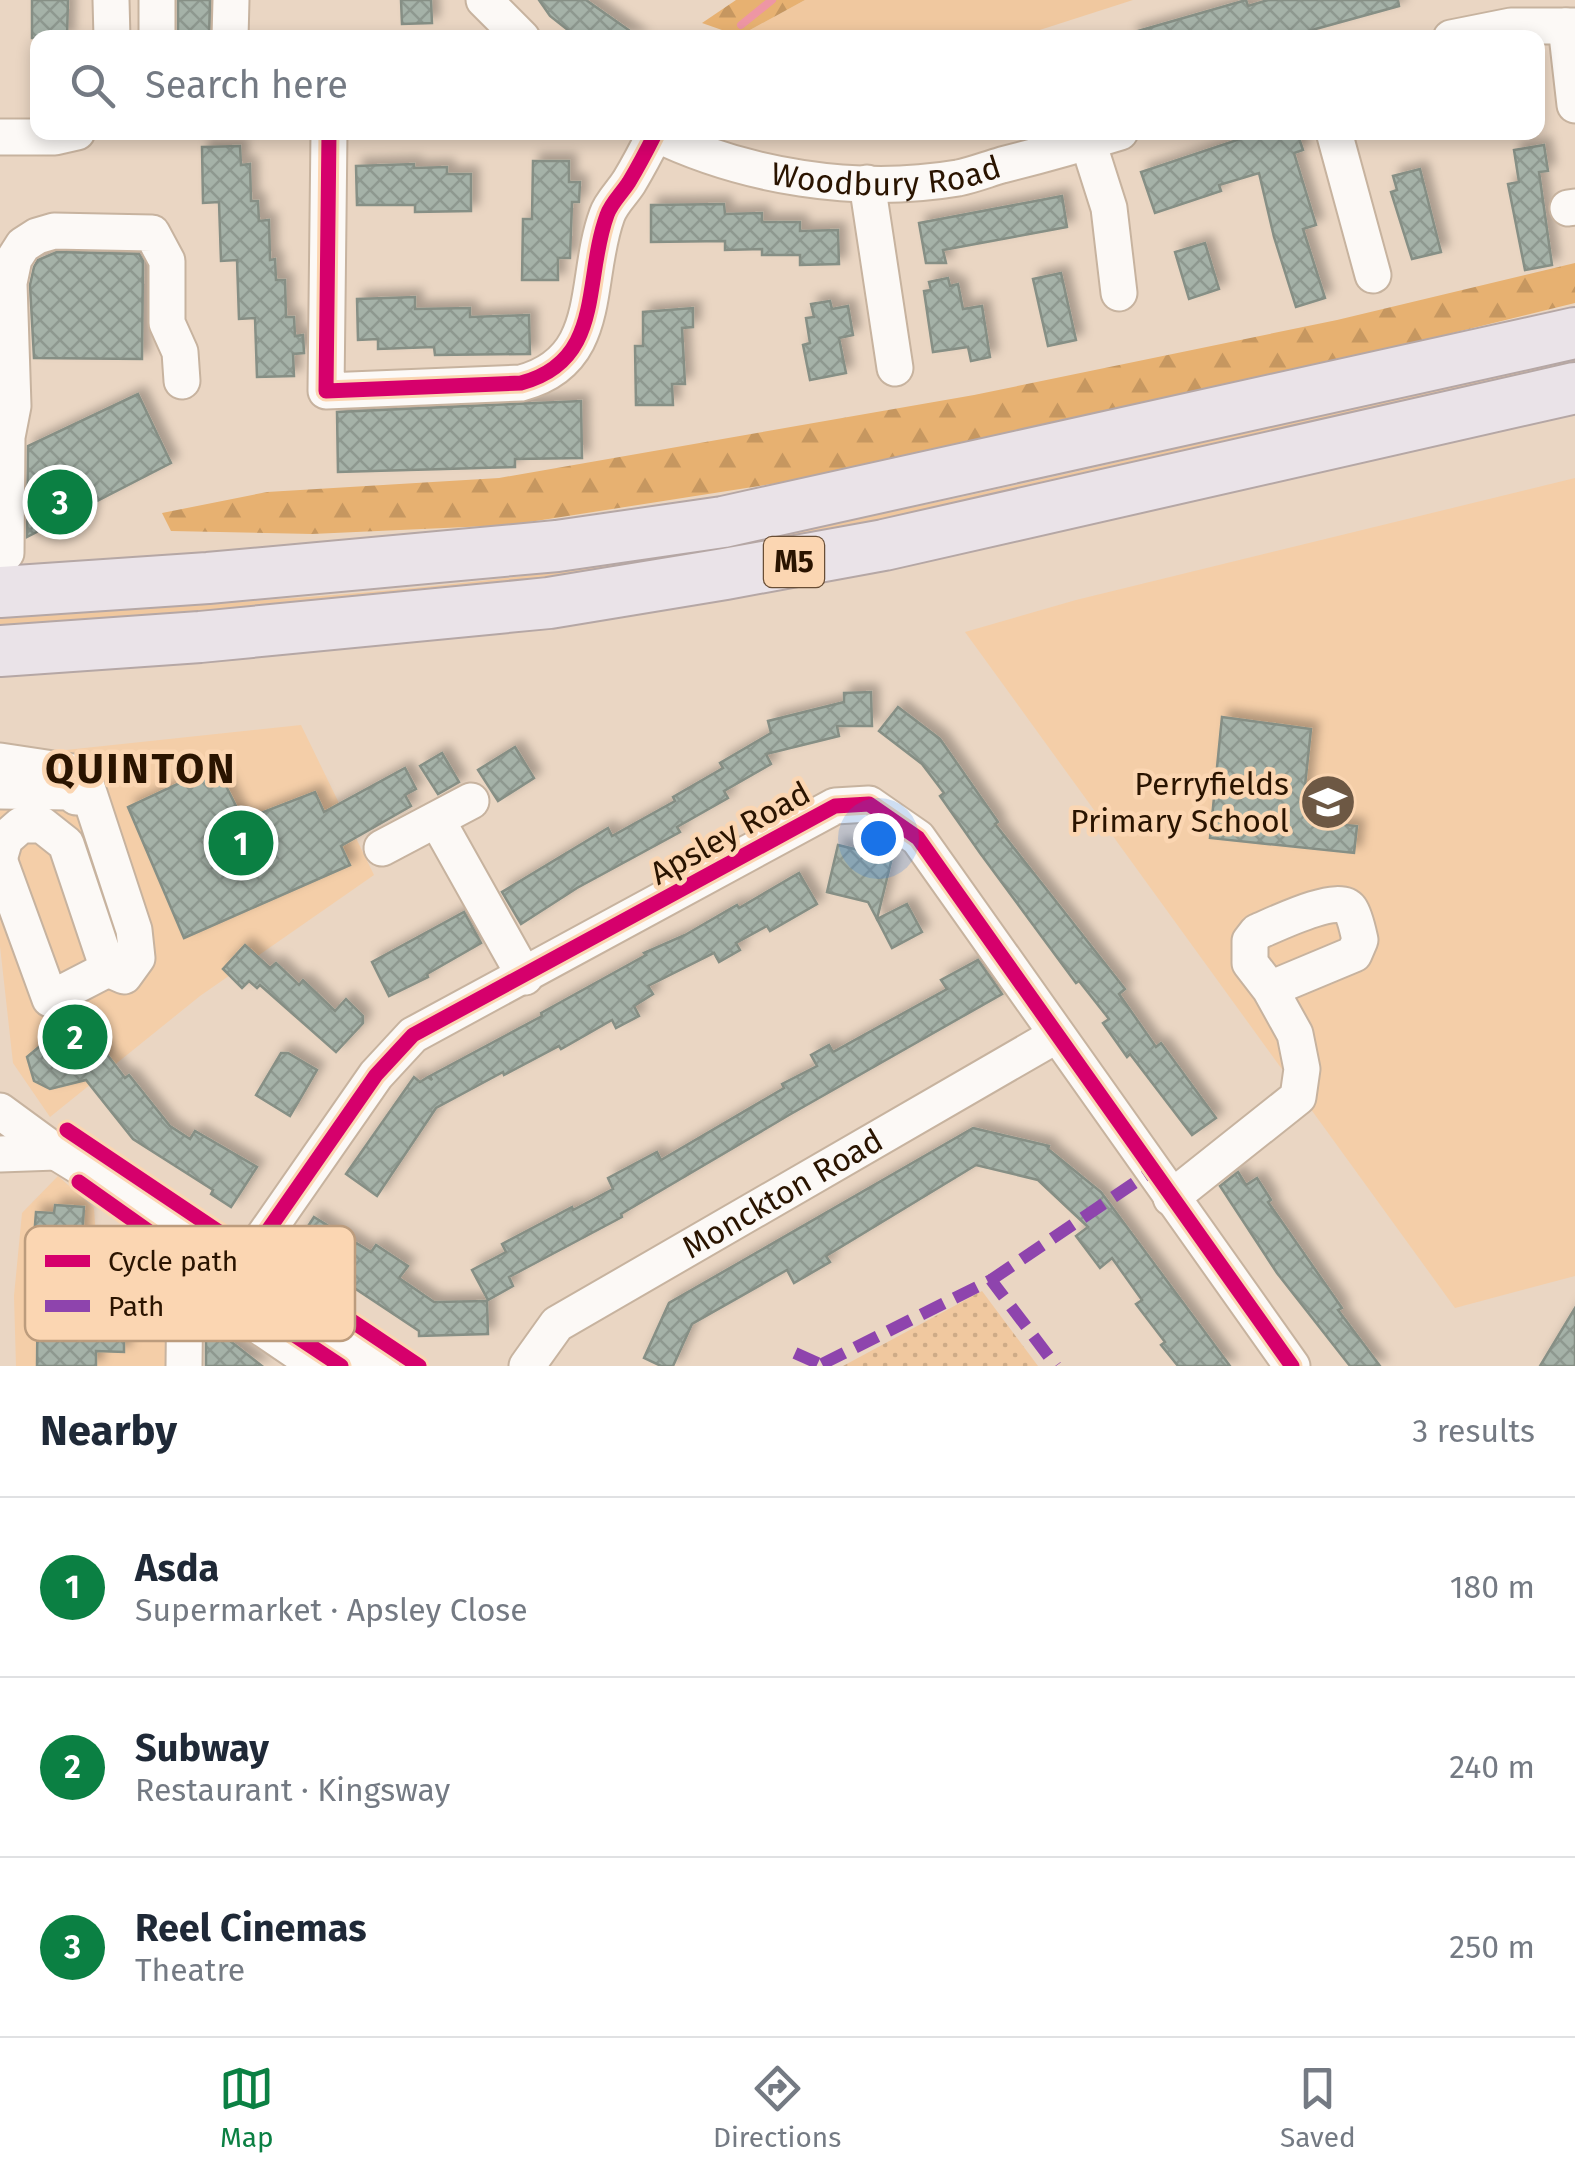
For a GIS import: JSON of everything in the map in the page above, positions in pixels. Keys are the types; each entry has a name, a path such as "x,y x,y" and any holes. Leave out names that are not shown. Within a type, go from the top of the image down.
{"highway":[{"name":"M5","path":"3,573 208,578 557,546 723,522 1575,333"},
{"name":"M5","path":"0,651 549,603 725,574 904,541 1575,388"}],"street":[{"path":"110,0 112,30"},
{"path":"157,0 157,30"},
{"path":"230,30 232,0"},
{"path":"484,0 514,30"},
{"path":"1491,30 1570,26 1575,105"},
{"path":"0,137 30,136"},
{"path":"329,140 326,391 521,383 547,376 570,356 592,291 608,211 650,140"},
{"name":"Woodbury Road","path":"672,140 738,166 867,183 961,177 1093,140"},
{"path":"1104,140 1119,293"},
{"path":"1336,140 1360,263"},
{"path":"867,183 896,368"},
{"path":"3,573 4,437 13,406 4,283 24,245 36,236 54,231 152,233 167,261 168,323 180,352 182,381"},
{"path":"0,762 72,772 86,784 134,930 137,958 124,976 108,968 66,844 42,824 21,825 5,840 0,859 50,999 108,968"},
{"path":"0,792 69,792 94,809"},
{"path":"382,848 472,801"},
{"name":"Apsley Road","path":"271,1226 376,1076 413,1035 525,977 799,823 834,806 869,804 918,838 1292,1366"},
{"path":"437,820 525,977"},
{"path":"74,866 108,854"},
{"path":"1171,1198 1298,1097 1302,1069 1295,1034 1270,989"},
{"name":"Monckton Road","path":"527,1366 557,1324 1055,1036"},
{"path":"0,1111 56,1152 176,1226"},
{"path":"0,1154 56,1152"},
{"path":"184,1341 184,1366"},
{"path":"281,1341 318,1366"},
{"path":"346,1341 382,1366"}],"shaded area":[{"path":"805,0 1133,0 1040,30 750,30"},
{"path":"1575,354 1575,368 979,509 569,584 0,630 0,617 409,589 675,553 1062,475"},
{"name":"Perryfields Primary School","path":"1575,478 1575,1276 1455,1308 965,632 1076,600"},
{"path":"301,725 374,875 200,996 50,1117 13,1063 0,946 0,757"},
{"path":"58,1176 94,1208 95,1226 25,1226 25,1341 175,1341 175,1366 16,1366 14,1296 22,1213"},
{"path":"982,1291 1038,1366 843,1366"}],"green space":[{"path":"736,0 805,0 750,30 722,30 702,23"},
{"path":"1575,263 1575,303 1371,353 785,482 510,525 312,534 171,531 162,513 267,492 499,478 974,395 1337,320"}],"building":[{"path":"32,0 68,0 67,30 32,30"},
{"path":"178,0 210,0 209,30 178,30"},
{"path":"401,0 431,0 432,23 402,24"},
{"path":"539,0 586,0 629,30 568,30 550,16"},
{"path":"1246,0 1248,6 1268,0 1398,0 1399,6 1312,30 1141,30"},
{"path":"1237,140 1300,140 1303,150 1294,153 1316,225 1303,229 1325,298 1296,307 1259,173 1219,185 1221,191 1155,213 1141,172"},
{"path":"1544,145 1548,171 1539,172 1552,265 1525,270 1508,184 1519,182 1514,150"},
{"path":"240,146 241,165 250,164 251,201 258,201 259,221 269,220 270,260 275,259 276,280 285,280 286,317 294,317 295,336 303,335 304,353 293,354 294,376 257,377 255,318 239,319 237,260 221,261 219,202 203,203 202,147"},
{"path":"533,161 569,161 569,182 580,182 579,202 572,202 570,258 558,258 558,280 522,280 523,219 532,219"},
{"path":"414,164 414,168 447,167 447,174 471,174 471,211 415,212 415,205 357,205 356,166"},
{"path":"1420,169 1441,252 1412,259 1391,192 1397,190 1393,176"},
{"path":"1062,196 1067,227 943,250 946,263 926,263 919,223"},
{"path":"724,204 725,214 762,213 762,222 800,222 800,231 838,230 839,264 800,265 800,255 762,255 762,249 725,250 725,241 651,242 651,205"},
{"path":"1205,243 1219,289 1189,299 1175,252"},
{"path":"57,252 139,254 143,261 142,359 34,358 30,285 38,260"},
{"path":"1061,273 1076,340 1048,346 1033,279"},
{"path":"948,278 950,286 958,284 963,309 982,306 990,357 971,361 968,347 933,352 924,291 931,290 929,282"},
{"path":"415,297 415,309 470,308 470,317 529,315 530,354 435,355 434,347 378,349 378,339 358,340 357,299"},
{"path":"830,301 832,309 848,306 853,335 839,338 846,373 810,380 803,345 810,343 806,318 814,317 811,304"},
{"path":"693,308 693,327 682,328 685,384 672,384 673,405 636,405 635,346 643,346 643,312"},
{"path":"138,394 171,463 27,537 28,446"},
{"path":"581,401 582,458 515,459 515,467 338,472 337,412"},
{"path":"871,692 872,726 837,726 839,736 766,754 771,764 724,791 728,798 677,827 680,832 577,888 521,924 502,892 608,828 612,836 675,801 673,797 723,768 720,763 771,733 768,721 844,702 844,693"},
{"path":"898,707 940,739 998,822 995,824 1125,989 1119,994 1156,1047 1161,1043 1216,1118 1192,1135 1130,1054 1127,1057 1103,1023 1109,1019 1079,981 1076,983 980,853 922,764 879,731"},
{"path":"1222,717 1311,729 1304,795 1328,798 1326,823 1357,826 1354,853 1210,838"},
{"path":"515,747 534,778 498,801 478,770"},
{"path":"442,753 459,782 438,794 420,766"},
{"path":"216,766 243,820 315,792 324,812 405,768 416,789 405,795 411,806 341,846 350,865 184,938 128,807"},
{"path":"838,845 892,858 877,919 868,902 827,892"},
{"path":"799,873 817,904 770,931 767,926 736,943 740,950 719,962 714,953 648,986 653,994 634,1006 639,1016 616,1028 612,1020 561,1049 559,1046 504,1075 503,1072 436,1108 377,1196 346,1174 414,1077 420,1082 428,1077 432,1080 430,1076 542,1016 541,1013 644,953 737,905 739,908"},
{"path":"907,904 922,932 892,948 877,919"},
{"path":"464,912 481,943 427,974 428,977 389,996 372,962"},
{"path":"245,945 270,968 276,963 299,985 303,980 335,1011 346,999 363,1016 363,1023 336,1052 260,985 257,988 249,981 242,988 223,969"},
{"path":"978,960 1002,994 789,1115 621,1214 622,1217 509,1277 513,1286 488,1300 472,1270 506,1252 502,1244 613,1189 608,1178 657,1152 661,1160 784,1088 782,1084 817,1066 811,1055 829,1045 833,1052 947,989 941,980"},
{"path":"77,1015 125,1078 129,1075 170,1126 190,1139 195,1131 257,1167 231,1207 211,1194 213,1190 133,1139 86,1080 50,1089 34,1081 27,1057"},
{"path":"281,1053 317,1070 290,1116 256,1095"},
{"path":"973,1128 1049,1146 1101,1192 1230,1366 1178,1366 1136,1304 1142,1300 1112,1258 1100,1268 1076,1236 1088,1227 1038,1180 976,1165 826,1256 830,1262 794,1283 787,1270 692,1324 673,1366 661,1366 644,1358 669,1303"},
{"path":"1238,1172 1246,1185 1257,1178 1271,1200 1268,1202 1342,1308 1338,1310 1380,1366 1350,1366 1277,1273 1220,1186"},
{"path":"55,1205 84,1207 83,1226 35,1226 36,1212 54,1213"},
{"path":"314,1217 329,1226 308,1226"},
{"path":"355,1242 371,1252 376,1245 408,1266 399,1278 434,1302 487,1301 488,1334 419,1336 419,1331 355,1289"},
{"path":"1575,1308 1575,1366 1540,1366"},
{"path":"37,1341 124,1341 124,1352 96,1351 96,1366 37,1366"},
{"path":"206,1341 230,1341 262,1366 206,1366"}],"waterway":[{"path":"741,25 772,0"}],"marked path":[{"path":"991,1280 1152,1171"},
{"path":"822,1364 991,1280 1056,1366"},
{"path":"795,1353 824,1366"}],"cycle path":[{"path":"329,140 326,391 521,383 548,372 566,357 579,337 607,215 652,140"},
{"path":"271,1226 376,1075 413,1035 835,806 869,804 918,838 1292,1366"},
{"path":"67,1130 210,1226"},
{"path":"79,1182 141,1226"},
{"path":"355,1323 419,1366"},
{"path":"303,1341 341,1366"}],"place":[{"name":"Reel Cinemas","path":"60,502"},
{"name":"Perryfields Primary School","path":"1328,802"},
{"name":"Asda","path":"241,843"},
{"name":"Subway","path":"75,1037"}],"district":[{"name":"QUINTON","path":"141,769"}]}
